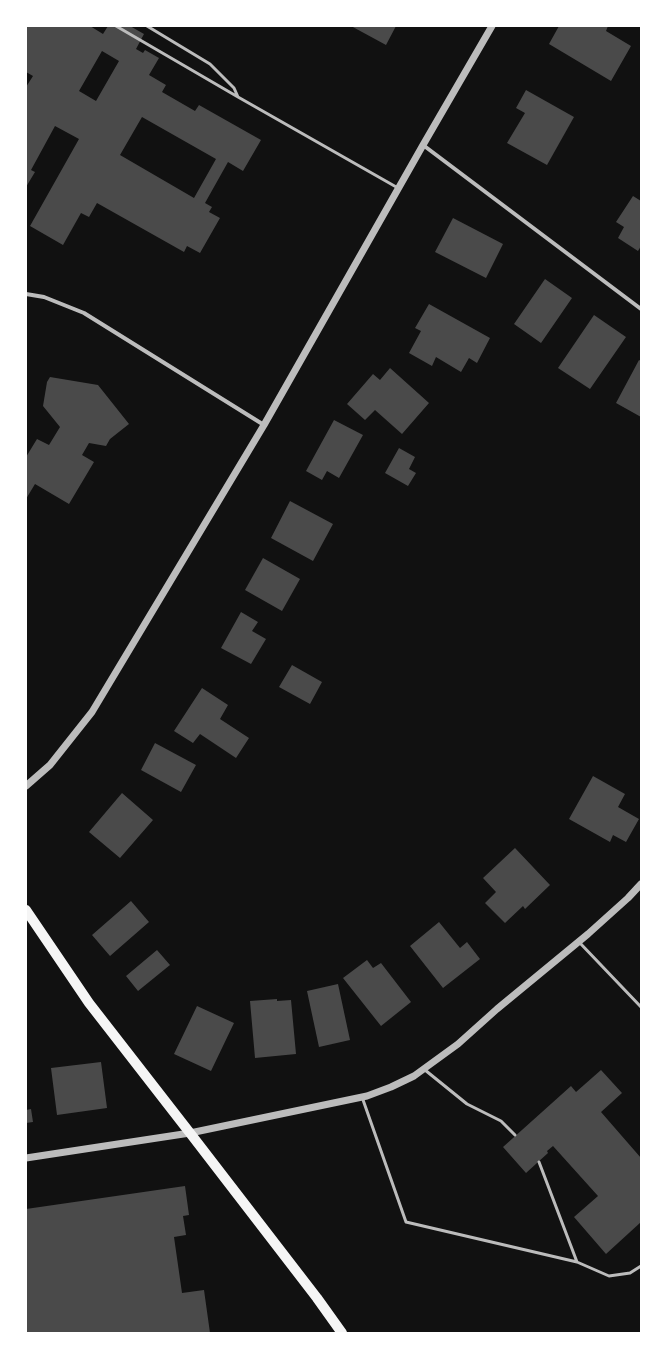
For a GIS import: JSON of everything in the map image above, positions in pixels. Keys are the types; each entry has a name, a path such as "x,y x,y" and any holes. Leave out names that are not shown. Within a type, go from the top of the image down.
{"main road":[{"path":"26,910 89,1004 317,1298 342,1333"}],"street":[{"path":"26,786 50,765 92,712 264,425 398,188 492,26"},
{"path":"423,145 641,309"},
{"path":"26,294 44,297 84,313 264,425"},
{"path":"26,1158 190,1133 362,1097 391,1087 414,1076 458,1044 579,942 628,898 641,884"}],"lane":[{"path":"116,26 398,188"},
{"path":"147,26 210,64 234,88 238,97"},
{"path":"579,942 641,1007"},
{"path":"423,1069 467,1104 501,1121 515,1135"},
{"path":"362,1097 406,1222 577,1262 609,1276 630,1274 641,1266"},
{"path":"538,1162 577,1262"}],"building":[{"path":"26,26 90,26 103,34 108,26 130,26 144,34 136,49 143,53 145,50 159,58 149,75 166,85 162,92 195,111 199,105 261,140 243,171 228,162 205,203 212,207 209,212 220,218 200,253 187,246 184,252 97,203 89,217 81,213 63,245 30,226 79,139 55,126 31,170 35,172 26,187 26,87 33,76 26,72","holes":["102,51 119,61 96,101 79,91","142,117 216,159 194,198 120,155"]},
{"path":"351,26 396,26 386,45"},
{"path":"559,26 608,26 606,31 631,46 611,81 549,44"},
{"path":"526,90 574,117 547,165 507,143 525,113 516,108"},
{"path":"633,196 641,201 641,246 638,251 618,238 624,227 616,222"},
{"path":"453,218 503,244 486,278 435,252"},
{"path":"545,279 572,298 541,343 514,324"},
{"path":"429,304 490,338 477,363 469,358 461,372 436,357 432,366 409,353 421,331 415,328"},
{"path":"594,315 626,337 590,389 558,368"},
{"path":"639,360 641,361 641,417 616,403"},
{"path":"390,368 429,403 402,434 375,410 365,420 347,404 373,374 380,380"},
{"path":"50,377 98,385 129,424 110,439 106,446 89,443 82,455 94,462 69,504 35,484 26,499 26,457 37,439 49,445 60,427 43,406 47,382"},
{"path":"334,420 363,435 339,478 327,471 322,480 306,471"},
{"path":"399,448 415,457 409,469 416,473 408,486 385,473"},
{"path":"290,501 333,524 313,561 271,538"},
{"path":"263,558 300,579 282,611 245,590"},
{"path":"241,612 258,622 252,631 266,639 251,664 221,648"},
{"path":"292,665 322,682 310,704 279,687"},
{"path":"202,688 228,705 220,719 249,738 236,758 200,734 193,743 174,731"},
{"path":"155,743 196,765 181,792 141,770"},
{"path":"593,776 625,794 618,807 639,819 626,842 613,835 610,842 569,819"},
{"path":"122,793 153,820 120,858 89,832"},
{"path":"515,848 550,885 525,909 523,906 505,923 485,903 496,892 483,878"},
{"path":"131,901 149,922 110,956 92,935"},
{"path":"439,922 460,948 467,942 480,959 443,988 410,946"},
{"path":"157,950 170,965 138,991 126,976"},
{"path":"367,960 373,968 381,963 411,1002 381,1026 343,978"},
{"path":"338,984 350,1040 319,1047 307,991"},
{"path":"277,999 277,1001 291,1000 296,1054 255,1058 250,1001"},
{"path":"197,1006 234,1023 211,1071 174,1054"},
{"path":"101,1062 107,1108 57,1115 51,1068"},
{"path":"601,1070 622,1093 601,1112 641,1158 641,1222 606,1254 574,1217 598,1196 553,1146 547,1151 548,1153 526,1173 503,1147 571,1086 576,1092"},
{"path":"31,1109 33,1122 26,1123 26,1110"},
{"path":"185,1186 189,1215 183,1216 186,1235 174,1237 182,1293 204,1290 210,1333 26,1333 26,1209"}]}
